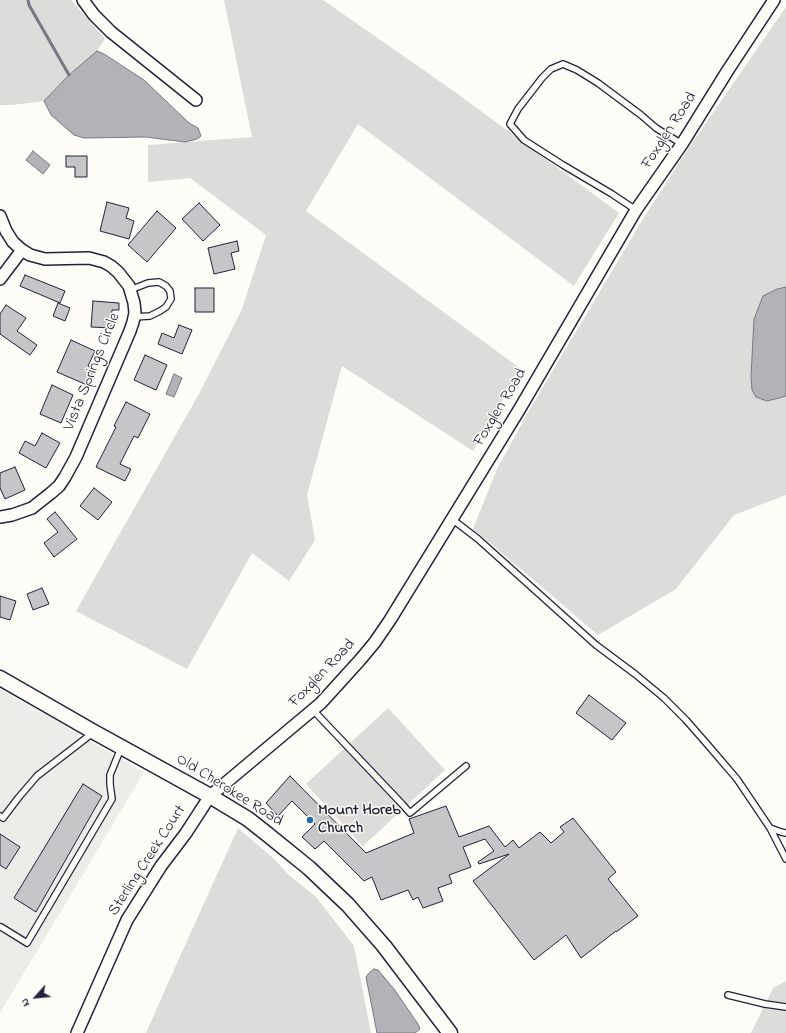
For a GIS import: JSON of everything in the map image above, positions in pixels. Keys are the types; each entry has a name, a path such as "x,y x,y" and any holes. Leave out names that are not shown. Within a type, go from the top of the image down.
{"street":[{"path":"83,0 94,15 111,32 196,100"},
{"name":"Foxglen Road","path":"210,796 321,703 375,642 452,520 523,403 636,210 682,144 774,0"},
{"name":"Vista Springs Circle","path":"0,216 6,231 13,242 30,255 45,259 89,258 104,262 118,272 126,282 134,303 134,317 130,331 76,457 65,477 59,486 32,508 12,515 0,517"},
{"path":"0,279 22,250"},
{"name":"Old Cherokee Road","path":"0,678 210,796 248,819 268,834 309,868 342,899 384,946 450,1033"},
{"name":"Sterling Creek Court","path":"77,1033 127,920 161,866 186,833 210,796"}],"lane":[{"path":"636,210 524,140 510,124 518,108 542,78 551,70 564,64 598,83 656,128 682,144"},
{"path":"130,290 148,283 159,282 166,286 170,291 171,299 166,307 150,316 134,317"},
{"path":"452,520 478,539 596,645 664,698 737,779 770,828 786,859"},
{"path":"313,710 410,813 466,766"},
{"path":"0,816 3,818 37,776 94,732"},
{"path":"1,927 27,943 112,799 110,776 122,747"},
{"path":"770,828 786,833"},
{"path":"728,995 765,1004 786,1007"}],"shaded area":[{"path":"0,0 71,0 105,39 97,51 69,75 44,101 0,105"},
{"path":"224,0 323,0 455,92 619,213 574,286 358,124 306,211 521,369 473,451 342,366 307,495 315,540 289,581 252,553 187,669 76,611 200,392 242,309 266,235 190,178 148,182 148,145 252,137"},
{"path":"786,7 786,495 734,515 676,589 598,635 473,529 497,469 527,414 643,219 690,146"},
{"path":"97,51 144,80 189,123 198,128 201,136 197,139 185,142 146,137 84,138 74,135 51,115 44,101 69,75"},
{"path":"33,151 50,165 43,174 26,160"},
{"path":"786,287 786,396 767,401 756,397 752,390 751,377 754,319 763,296 777,289"},
{"path":"174,374 182,378 174,397 166,394"},
{"path":"0,689 144,772 0,1013"},
{"path":"388,708 445,770 363,846 306,784"},
{"path":"238,828 274,859 289,875 316,897 354,946 371,1033 146,1033"},
{"path":"374,969 378,970 394,989 418,1024 420,1029 415,1033 377,1033 366,977"},
{"path":"786,981 786,1033 751,1033 773,988"}],"building":[{"path":"66,156 87,156 87,177 75,177 75,167 66,167"},
{"path":"107,202 129,208 126,218 134,221 129,239 100,231"},
{"path":"199,203 220,225 203,241 182,219"},
{"path":"157,211 176,228 147,262 128,245"},
{"path":"237,241 239,251 231,253 235,269 214,274 208,248"},
{"path":"25,275 65,291 60,303 20,286"},
{"path":"195,288 214,288 214,312 195,312"},
{"path":"93,301 119,303 119,310 112,310 111,328 91,327"},
{"path":"58,303 70,308 65,321 53,316"},
{"path":"6,305 26,318 17,331 37,345 30,355 0,334 0,314"},
{"path":"179,325 192,330 182,354 158,344 162,333 174,338"},
{"path":"71,340 95,351 88,366 94,368 87,385 57,372"},
{"path":"145,355 167,365 156,390 134,380"},
{"path":"52,385 73,395 61,423 40,414"},
{"path":"126,402 150,414 138,438 134,436 120,464 131,469 125,481 96,467 116,427 114,426"},
{"path":"42,433 60,443 46,468 19,453 25,441 35,446"},
{"path":"15,467 25,490 5,499 0,488 0,473"},
{"path":"94,488 112,502 98,520 80,506"},
{"path":"55,512 77,539 54,557 44,543 58,532 47,519"},
{"path":"42,588 49,604 33,610 27,594"},
{"path":"0,596 16,601 10,620 0,617"},
{"path":"589,695 626,723 612,740 576,713"},
{"path":"290,776 366,853 414,833 409,819 446,806 459,837 489,826 505,847 513,840 519,848 540,832 551,843 564,832 560,827 573,818 616,872 608,879 638,916 581,958 566,935 534,960 473,881 509,854 479,864 478,862 494,851 485,839 463,847 471,867 449,875 452,883 438,888 443,901 423,908 418,897 413,900 408,890 381,900 372,877 364,881 324,841 315,849 302,837 315,824 292,801 278,816 266,803"},
{"path":"83,784 102,796 36,912 14,898"},
{"path":"0,834 20,847 6,869 0,865"}],"waterway":[{"path":"28,0 29,5 69,75"}],"place":[{"name":"Mount Horeb Church","path":"310,820"}]}
